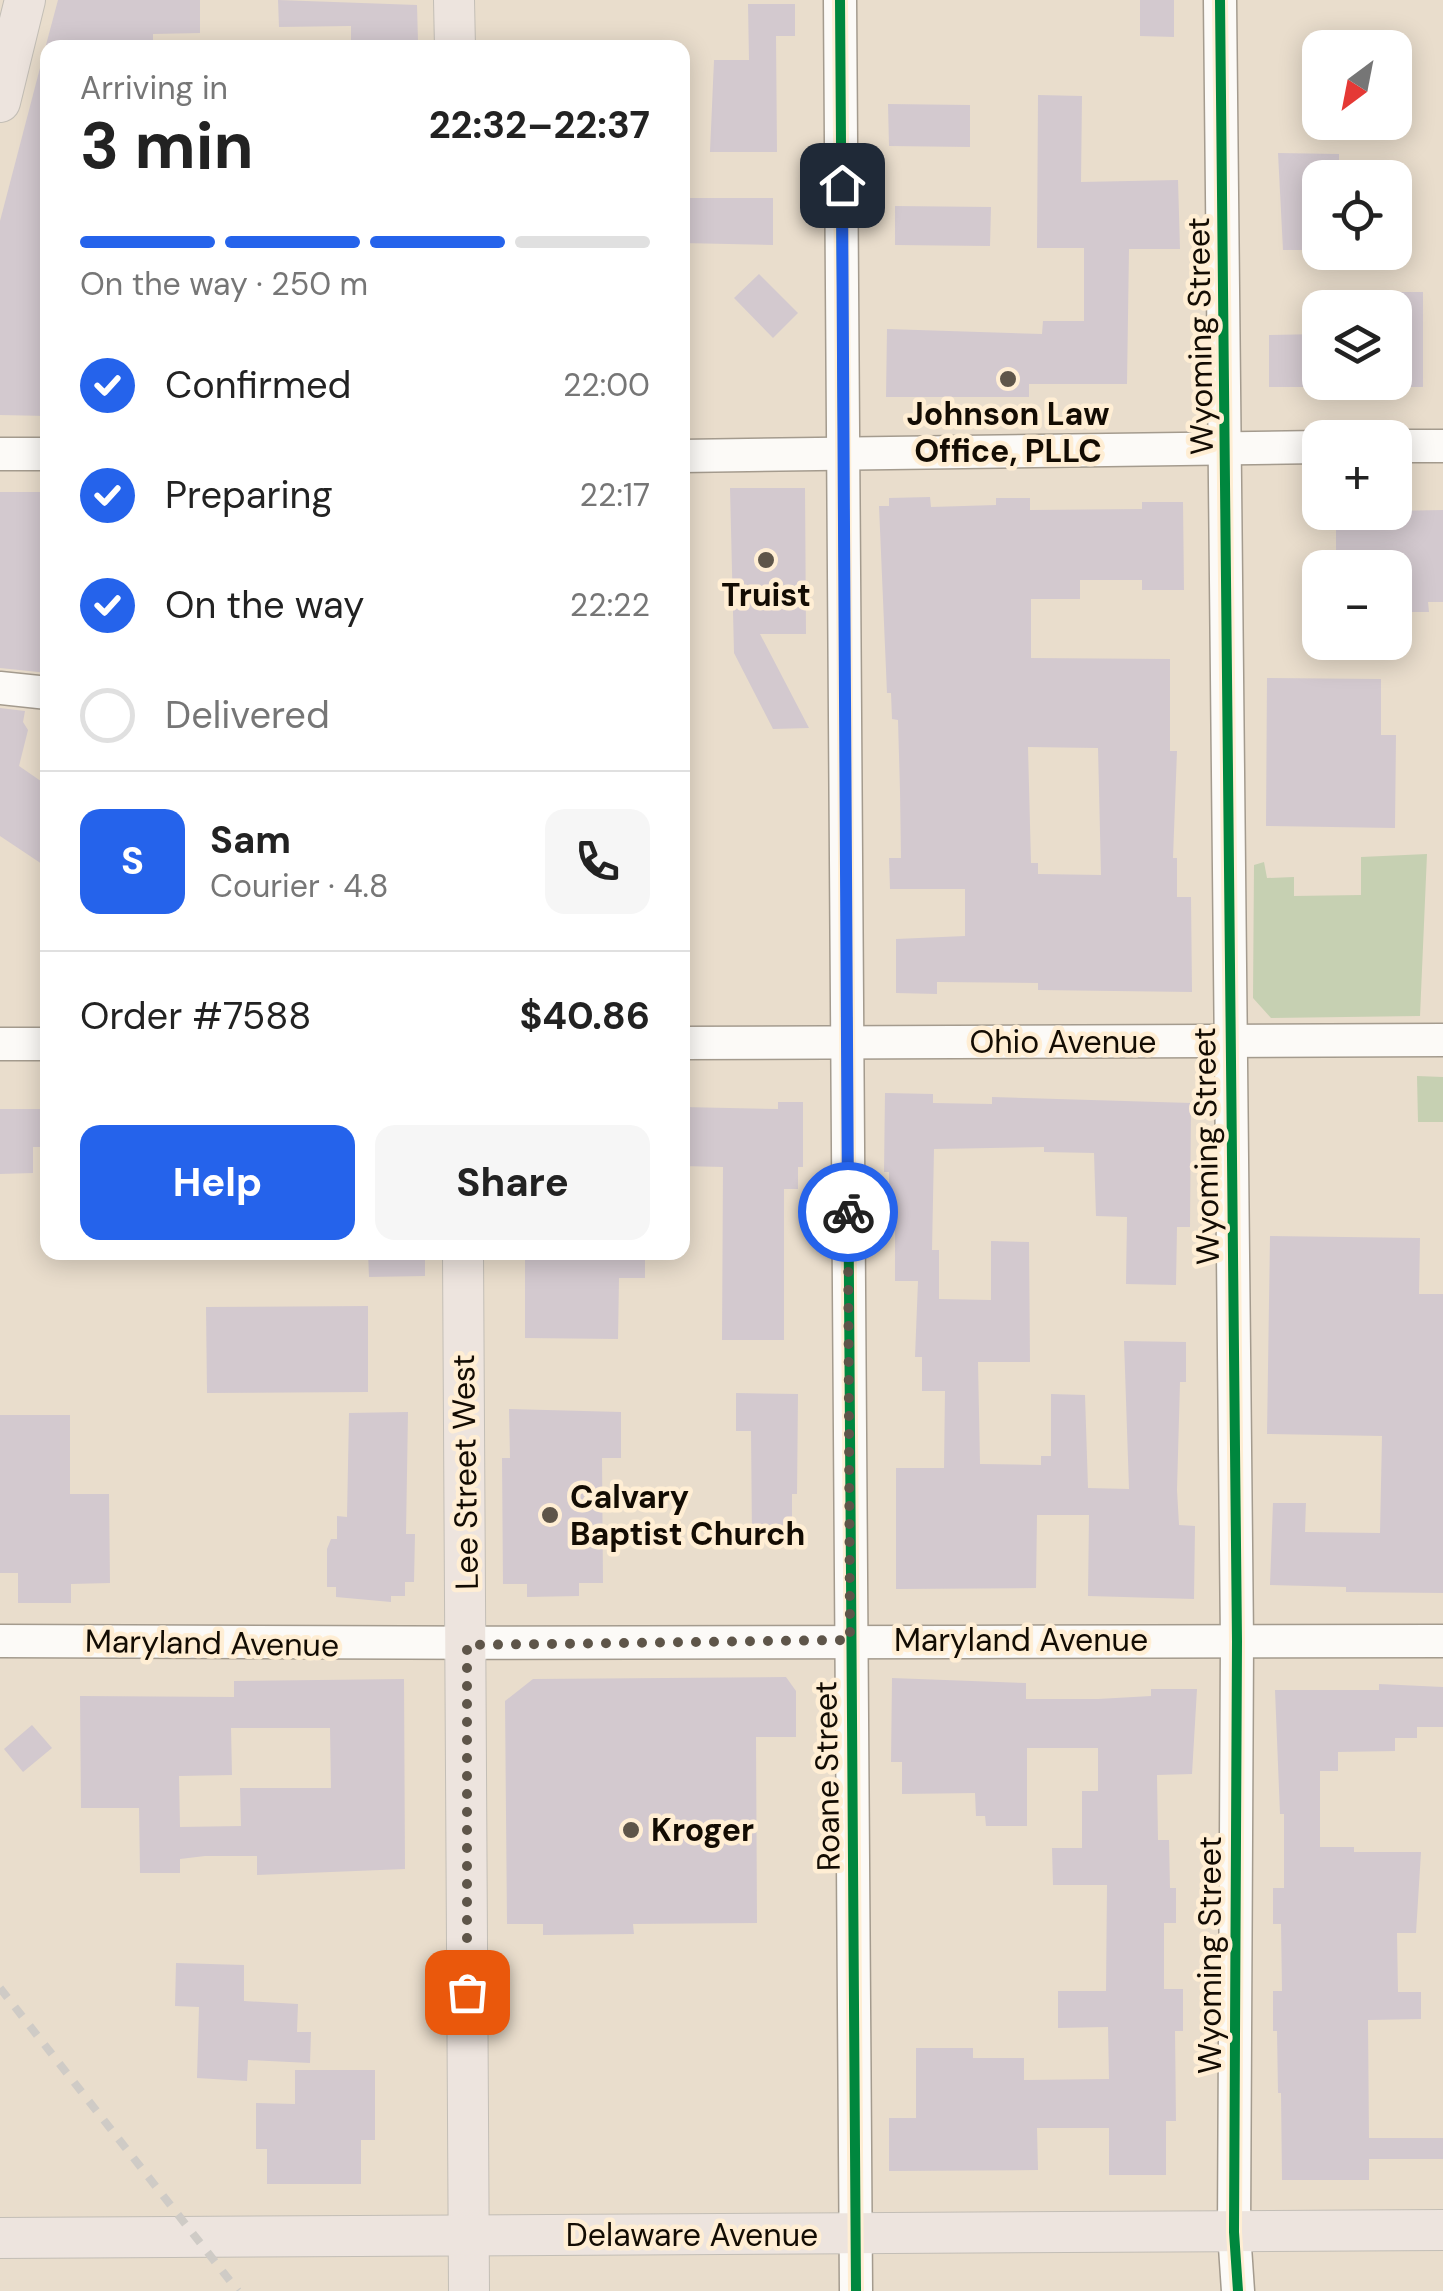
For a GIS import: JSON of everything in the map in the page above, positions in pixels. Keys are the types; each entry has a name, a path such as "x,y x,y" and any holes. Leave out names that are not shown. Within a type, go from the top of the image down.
{"main road":[{"path":"0,102 25,0"},
{"path":"454,0 454,40"},
{"name":"Lee Street West","path":"463,1260 468,2291"},
{"name":"Delaware Avenue","path":"0,2238 1443,2230"}],"street":[{"name":"Roane Street","path":"840,0 856,2291"},
{"name":"Wyoming Street","path":"1220,0 1237,1641 1234,2232 1238,2291"},
{"path":"1412,446 1443,446"},
{"path":"690,456 1302,447"},
{"path":"0,454 40,454"},
{"path":"0,688 40,693"},
{"name":"Ohio Avenue","path":"690,1043 1443,1040"},
{"path":"0,1044 40,1044"},
{"name":"Maryland Avenue","path":"0,1641 467,1645 850,1640 1443,1641"}],"green space":[{"path":"1427,854 1420,1016 1271,1018 1253,998 1254,865 1264,862 1267,878 1294,877 1294,896 1361,895 1361,857"},
{"path":"1417,1076 1443,1077 1443,1122 1418,1122"}],"building":[{"path":"58,0 200,0 200,33 153,34 153,40 47,40"},
{"path":"278,0 417,5 418,40 351,40 351,26 279,27"},
{"path":"1140,0 1174,0 1174,37 1140,36"},
{"path":"748,4 795,4 795,36 776,36 777,152 710,152 714,60 749,60"},
{"path":"40,68 40,416 0,415 0,221"},
{"path":"1038,95 1082,96 1081,182 1178,180 1180,249 1129,249 1127,384 1029,384 1029,397 886,397 887,329 1042,334 1043,321 1084,321 1084,248 1037,248"},
{"path":"888,104 970,105 970,147 889,146"},
{"path":"1278,153 1339,154 1339,160 1302,160 1302,250 1283,250"},
{"path":"690,198 773,198 773,245 690,243"},
{"path":"895,206 991,207 990,246 895,245"},
{"path":"759,274 798,313 773,338 734,298"},
{"path":"1412,292 1423,292 1423,387 1412,387"},
{"path":"1302,334 1302,387 1269,387 1269,335"},
{"path":"730,488 805,488 806,634 760,634 809,728 773,729 734,653"},
{"path":"0,492 40,492 40,672 0,668"},
{"path":"930,497 931,507 996,505 996,498 1030,498 1030,510 1142,509 1142,502 1183,502 1184,590 1142,590 1142,580 1080,580 1080,599 1031,599 1031,658 1170,659 1170,751 1177,751 1173,858 1177,858 1177,897 1191,897 1192,992 1038,990 1038,983 937,982 937,994 896,993 896,939 965,936 965,889 890,889 889,858 901,858 898,720 892,719 891,693 887,693 879,506 889,506 889,498","holes":["1028,747 1098,748 1101,875 1038,874 1038,863 1031,863"]},
{"path":"1443,510 1443,602 1428,602 1429,612 1412,612 1412,550 1336,550 1336,530 1412,530 1412,511"},
{"path":"1267,678 1381,679 1381,735 1396,735 1395,828 1266,826"},
{"path":"0,708 25,711 23,722 28,730 19,766 40,780 40,863 0,836"},
{"path":"885,1093 933,1094 933,1103 992,1104 992,1097 1191,1103 1190,1227 1177,1227 1176,1285 1126,1284 1127,1217 1096,1216 1094,1153 1044,1152 1044,1147 934,1149 932,1250 939,1250 939,1299 991,1300 991,1241 1029,1242 1030,1362 978,1362 980,1464 1041,1465 1041,1456 1051,1456 1051,1394 1085,1395 1088,1488 1129,1489 1124,1341 1186,1342 1186,1382 1180,1382 1177,1490 1179,1525 1195,1526 1194,1599 1088,1596 1089,1515 1037,1515 1036,1588 896,1589 896,1468 944,1468 945,1391 922,1391 922,1357 915,1357 918,1281 895,1281 895,1223 889,1223 889,1172 884,1172"},
{"path":"778,1102 803,1102 803,1167 798,1167 798,1189 784,1189 784,1340 722,1340 723,1167 690,1166 690,1107 778,1109"},
{"path":"0,1109 40,1109 40,1147 33,1147 33,1173 0,1174"},
{"path":"1270,1236 1420,1238 1419,1294 1443,1294 1443,1593 1346,1592 1346,1587 1270,1585 1273,1503 1306,1503 1305,1532 1380,1533 1382,1436 1267,1434"},
{"path":"368,1260 425,1260 425,1276 369,1277"},
{"path":"525,1260 645,1260 645,1278 619,1278 618,1339 525,1338"},
{"path":"368,1306 368,1392 207,1393 206,1307"},
{"path":"736,1393 798,1394 797,1494 792,1494 792,1536 752,1536 751,1431 736,1431"},
{"path":"509,1409 621,1412 621,1458 602,1458 603,1583 579,1583 579,1596 527,1597 527,1584 503,1584 502,1458 510,1458"},
{"path":"408,1412 406,1534 415,1534 414,1582 405,1582 405,1596 391,1596 391,1602 336,1597 336,1587 327,1587 327,1549 331,1539 337,1539 337,1516 347,1517 349,1413"},
{"path":"0,1415 70,1415 70,1494 109,1494 110,1583 71,1584 71,1603 18,1603 18,1573 0,1573"},
{"name":"Kroger","path":"786,1677 796,1691 796,1737 756,1737 757,1923 633,1924 634,1934 543,1935 543,1924 507,1924 505,1701 533,1679"},
{"path":"892,1678 1026,1683 1026,1699 1151,1696 1151,1689 1197,1689 1192,1774 1157,1775 1158,1840 1169,1840 1170,1888 1176,1888 1176,1923 1164,1923 1164,1989 1183,1989 1183,2031 1175,2031 1176,2121 1166,2121 1166,2175 1109,2175 1109,2128 1037,2128 1038,2170 889,2171 889,2118 916,2118 916,2048 973,2048 973,2058 1024,2058 1024,2080 1109,2079 1108,2027 1058,2028 1058,1991 1106,1991 1107,1885 1053,1885 1052,1848 1082,1848 1082,1791 1098,1791 1098,1748 1027,1748 1027,1826 986,1826 985,1816 976,1816 975,1793 902,1794 902,1762 891,1762"},
{"path":"404,1679 405,1869 257,1875 257,1856 205,1856 180,1859 180,1873 140,1873 139,1808 81,1808 80,1696 234,1697 234,1681","holes":["231,1728 330,1728 331,1788 240,1788 241,1826 180,1827 179,1776 232,1775"]},
{"path":"1379,1684 1443,1687 1443,1727 1417,1727 1417,1738 1395,1738 1395,1751 1338,1752 1338,1771 1320,1771 1320,1847 1354,1847 1354,1852 1421,1852 1416,1933 1397,1933 1398,1992 1421,1992 1421,2019 1368,2020 1369,2138 1443,2138 1443,2159 1369,2159 1369,2180 1282,2180 1281,2093 1277,2031 1273,2031 1273,1991 1282,1991 1281,1924 1273,1924 1273,1888 1284,1888 1284,1814 1280,1814 1275,1690 1379,1690"},
{"path":"32,1725 52,1748 23,1772 4,1749"},
{"path":"176,1963 244,1965 244,2001 298,2004 297,2032 311,2032 310,2063 248,2060 247,2081 197,2078 199,2007 175,2006"},
{"path":"295,2070 375,2070 375,2140 361,2140 361,2184 267,2184 267,2149 256,2149 256,2103 295,2104"}],"railway":[{"path":"0,1988 238,2291"}],"cycle path":[{"path":"840,0 856,2291"},
{"path":"1220,0 1237,1641 1234,2232 1238,2291"}],"way so far":[{"path":"467,1992 467,1645 850,1640 848,1212"}],"place":[{"name":"Johnson Law Office, PLLC","path":"1008,379"},
{"name":"Truist","path":"766,560"},
{"name":"Calvary Baptist Church","path":"550,1515"},
{"name":"Kroger","path":"631,1830"}],"route":[{"path":"842,185 848,1212"}]}
